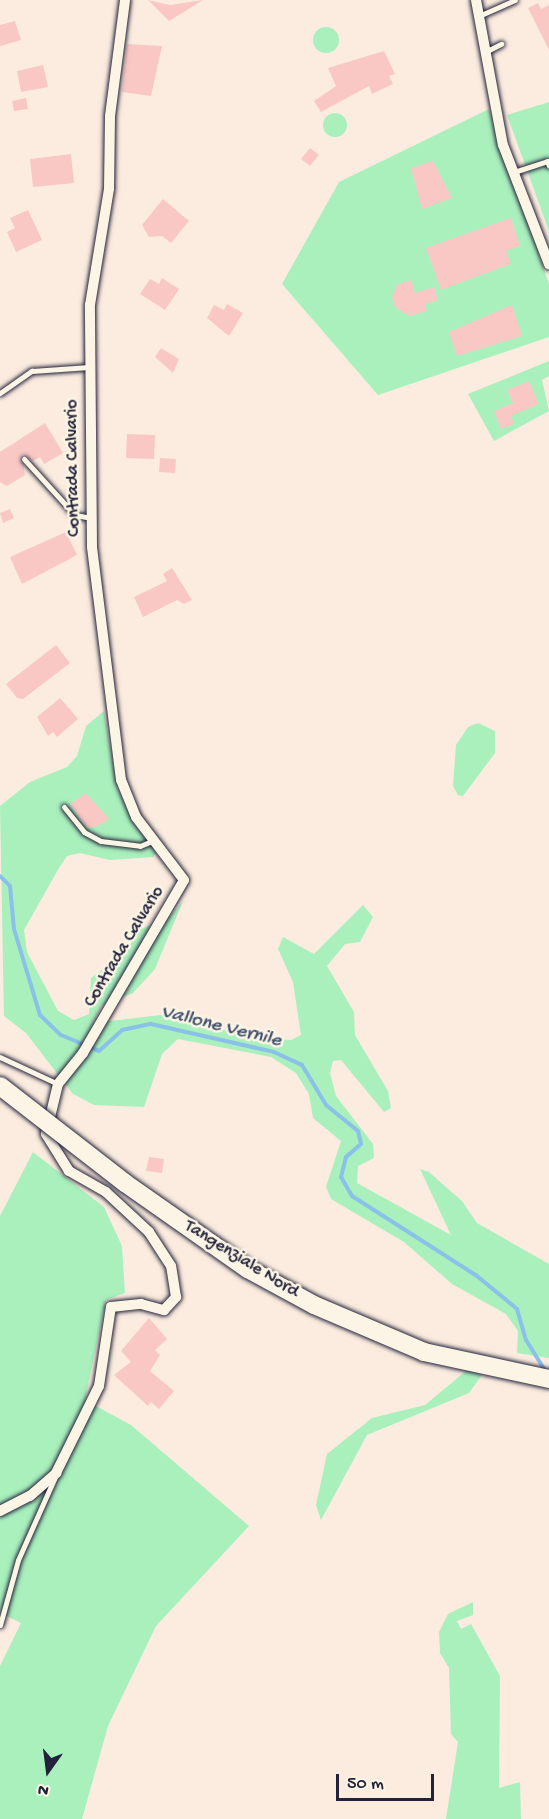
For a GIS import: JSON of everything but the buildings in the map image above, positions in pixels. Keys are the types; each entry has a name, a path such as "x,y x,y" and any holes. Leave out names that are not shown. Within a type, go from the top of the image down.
{"main road":[{"name":"Tangenziale Nord","path":"0,1086 135,1190 248,1269 314,1305 424,1352 549,1379"}],"street":[{"name":"Contrada Calvario","path":"0,1510 30,1496 56,1473 99,1386 111,1307 141,1304 164,1310 176,1298 171,1266 149,1232 59,1159 46,1134 58,1084 84,1053 92,1034 184,880 136,817 121,780 92,518 90,305 108,189 110,116 125,0"},
{"path":"476,0 481,15 503,145 549,264"}],"lane":[{"path":"481,15 515,0"},
{"path":"487,51 501,44"},
{"path":"514,172 547,161 549,166"},
{"path":"0,393 32,371 89,367"},
{"path":"24,459 75,515 92,518"},
{"path":"64,807 84,832 101,841 140,846 154,840"},
{"path":"0,1057 58,1084"},
{"path":"0,1624 18,1560 56,1473"}],"green space":[{"path":"326,27 335,31 339,40 335,49 326,53 317,49 313,40 317,31"},
{"path":"549,102 549,231 507,115"},
{"path":"489,109 549,284 549,337 378,395 282,284 339,182"},
{"path":"335,113 344,116 347,125 344,134 335,137 326,134 323,125 326,116"},
{"path":"549,361 549,376 542,380 549,411 494,441 468,394"},
{"path":"104,711 118,791 158,851 153,857 110,860 80,853 67,856 59,868 24,930 27,952 58,1011 74,1020 89,1014 91,978 124,954 139,930 170,916 183,901 155,969 133,993 101,1006 93,1023 161,1015 258,1038 291,1040 301,1035 293,982 278,949 283,937 314,954 363,905 373,917 360,942 345,944 327,966 354,1012 355,1035 388,1091 391,1108 384,1112 341,1060 333,1061 330,1073 336,1096 373,1144 374,1158 358,1166 357,1183 451,1235 420,1169 429,1172 462,1201 477,1223 549,1264 549,1358 517,1353 518,1331 506,1314 452,1284 404,1242 331,1199 326,1187 341,1141 313,1118 309,1094 296,1073 271,1057 178,1039 162,1054 144,1107 94,1105 73,1094 26,1033 4,1016 0,806 30,782 67,767 77,756 86,726"},
{"path":"478,723 495,731 495,753 463,796 458,795 453,786 456,745 468,727"},
{"path":"33,1152 104,1207 122,1246 125,1293 106,1300 85,1400 131,1425 249,1526 156,1626 108,1726 82,1819 0,1819 0,1666 21,1623 0,1613 0,1216"},
{"path":"467,1370 482,1375 469,1393 367,1435 321,1520 316,1505 327,1454 372,1418 425,1405"},
{"path":"473,1602 473,1615 457,1621 461,1629 471,1624 500,1676 499,1788 520,1782 521,1819 446,1819 458,1742 451,1734 449,1668 440,1653 439,1632 448,1614"}],"waterway":[{"name":"Vallone Vernile","path":"0,876 10,886 14,929 40,1015 61,1035 99,1051 122,1030 151,1024 274,1052 302,1065 326,1105 358,1131 361,1144 346,1157 341,1177 352,1196 477,1276 517,1309 526,1340 546,1372"}]}
